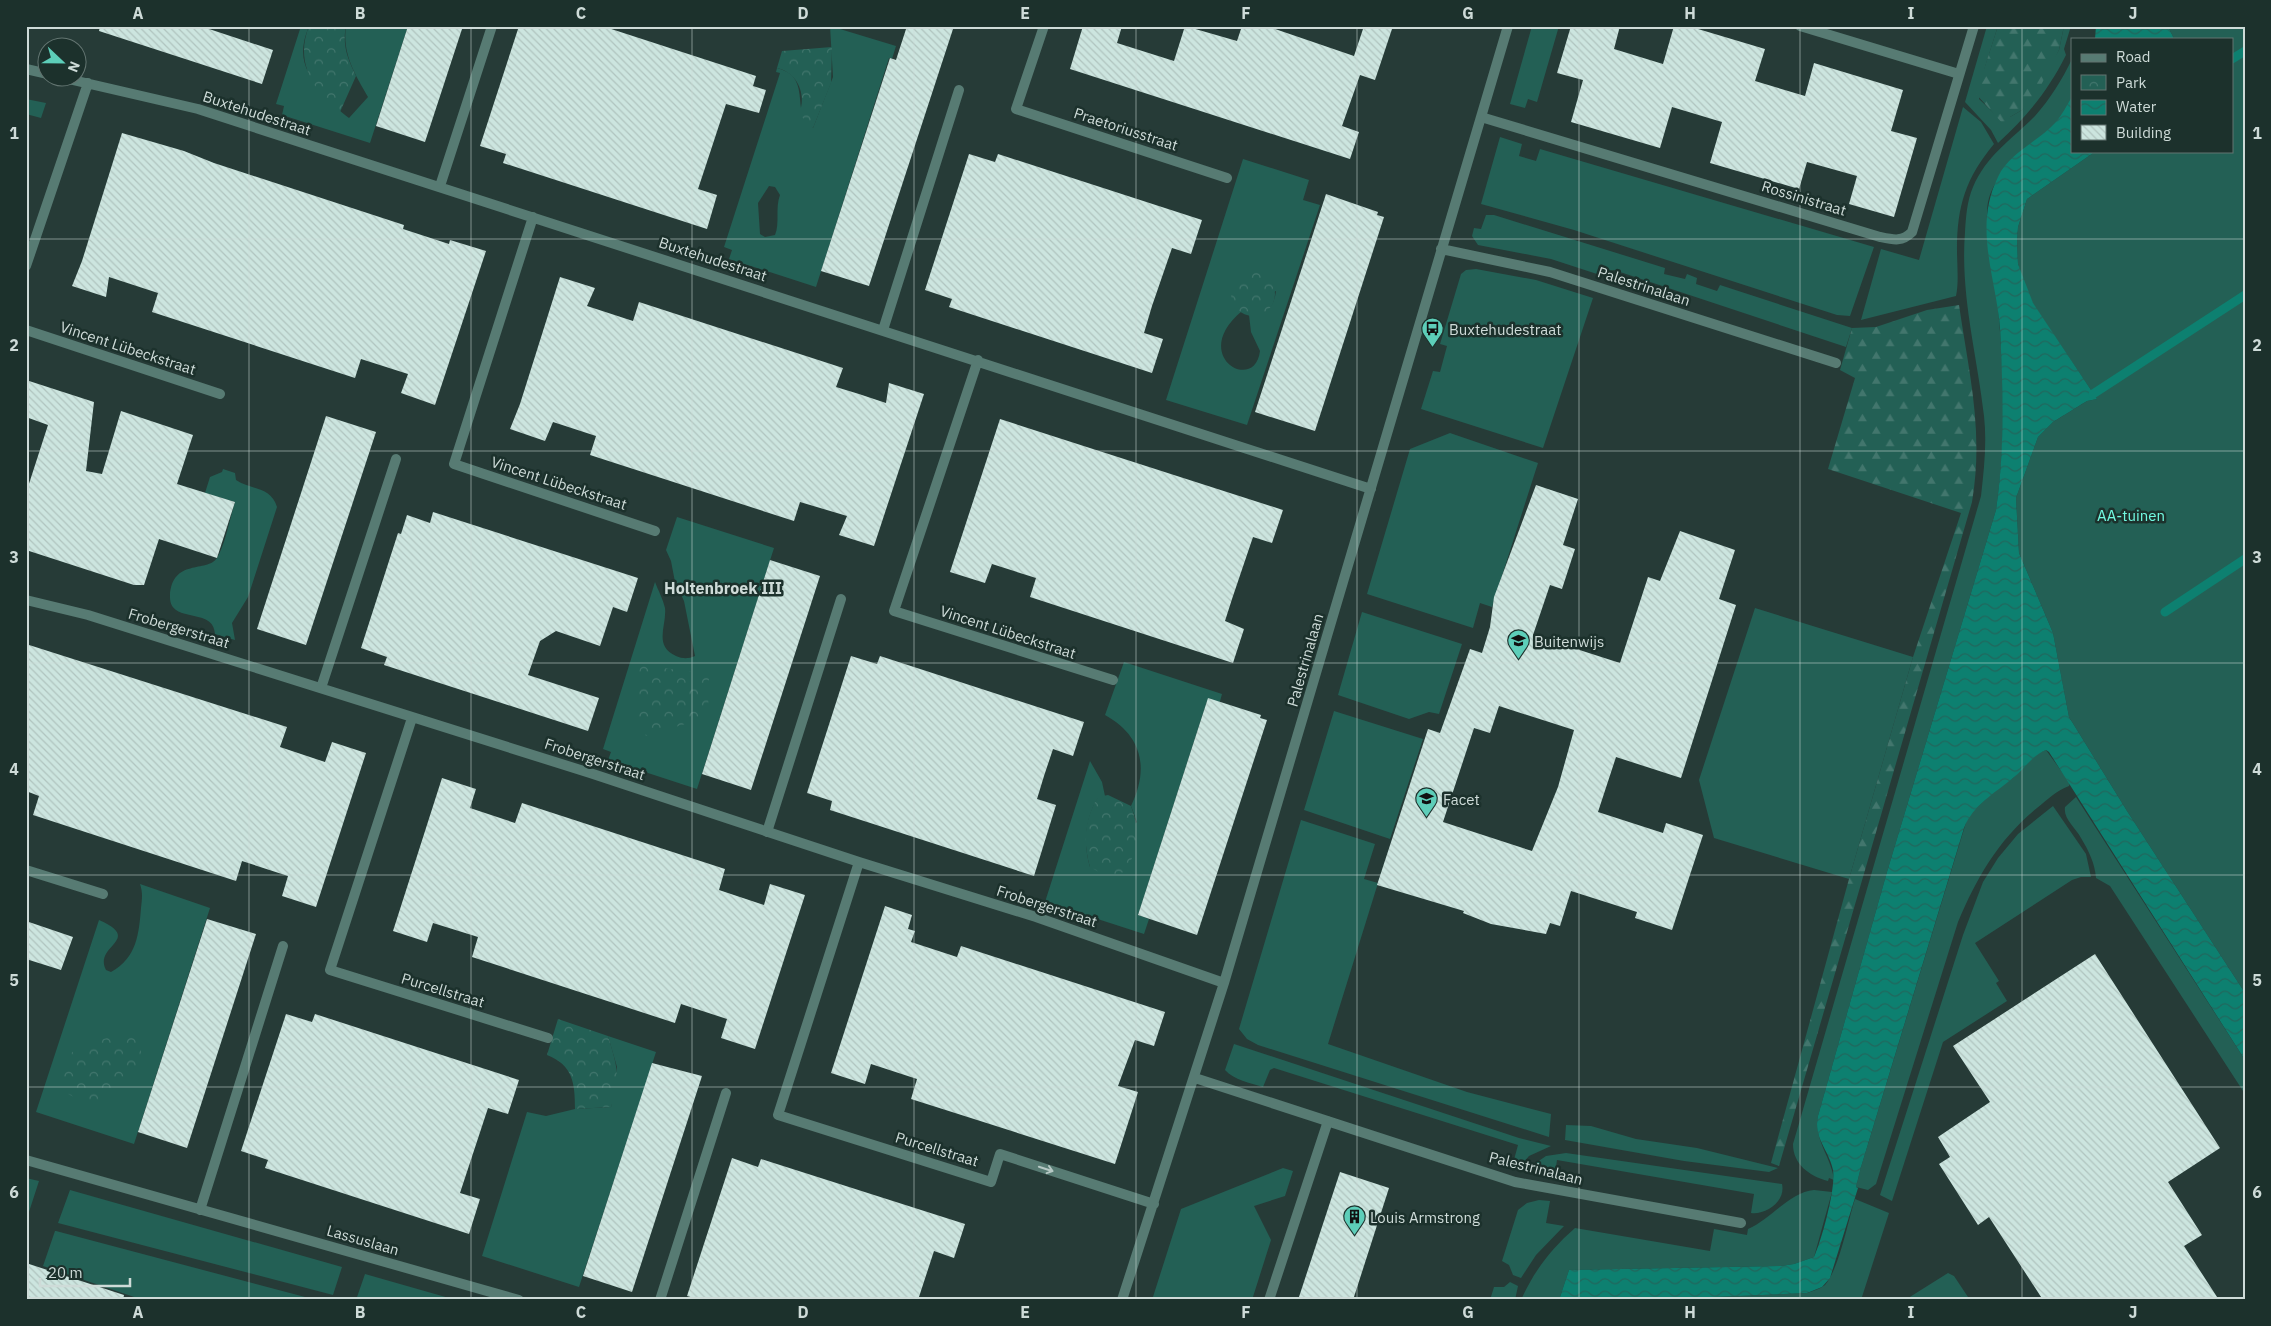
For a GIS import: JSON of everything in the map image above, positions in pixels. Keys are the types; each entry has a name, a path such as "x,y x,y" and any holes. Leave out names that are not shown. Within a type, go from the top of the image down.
{"street":[{"path":"440,186 492,26"},
{"name":"Praetoriusstraat","path":"1044,26 1016,109 1227,178"},
{"name":"Palestrinalaan","path":"1122,1300 1224,983 1508,26"},
{"path":"1800,26 1959,74"},
{"name":"Rossinistraat","path":"1481,117 1880,236 1899,240 1904,239 1912,232 1974,26"},
{"name":"Buxtehudestraat","path":"88,83 198,109 978,360 1371,489"},
{"path":"26,266 86,88"},
{"path":"883,330 959,90"},
{"name":"Vincent Lübeckstraat","path":"534,217 454,464 655,531"},
{"name":"Palestrinalaan","path":"1441,249 1550,272 1836,363"},
{"name":"Vincent Lübeckstraat","path":"26,330 220,394"},
{"name":"Vincent Lübeckstraat","path":"978,360 894,612 1113,680"},
{"path":"321,688 396,459"},
{"path":"767,832 841,599"},
{"name":"Frobergerstraat","path":"26,600 88,615 590,773 859,862 1036,917 1224,983"},
{"name":"Purcellstraat","path":"412,718 330,970 548,1038"},
{"name":"Purcellstraat","path":"859,862 778,1115 991,1182 1000,1154 1154,1204"},
{"path":"26,870 103,894"},
{"path":"200,1210 283,946"},
{"name":"Palestrinalaan","path":"1195,1078 1515,1182 1741,1223"},
{"path":"660,1300 726,1093"},
{"path":"1269,1300 1328,1121"},
{"name":"Lassuslaan","path":"26,1160 519,1300"}],"green space":[{"path":"301,26 309,26 303,46 304,63 307,70 324,94 349,118 368,97 354,72 348,55 345,36 346,26 408,26 370,143 282,115 284,106 276,104"},
{"path":"309,26 346,26 345,46 356,76 340,112 321,95 314,85 305,63 305,39"},
{"path":"830,26 896,46 892,59 889,58 816,287 729,259 732,250 724,247 780,73 776,72 777,68 790,74 797,83 802,110 813,128 833,77","holes":["769,186 775,187 780,195 776,230 775,235 765,237 760,234 758,203"]},
{"path":"1532,26 1559,26 1537,102 1528,99 1525,108 1510,104"},
{"path":"1987,26 1998,26 1985,67 1979,99 1999,118 2010,117 2022,110 2059,50 2064,26 2071,26 2064,49 2066,55 2052,80 2028,112 1998,143 1991,130 1965,102"},
{"path":"1998,26 2064,26 2059,50 2039,89 2022,110 2010,117 2008,123 2004,125 1976,94"},
{"name":"AA-tuinen","path":"2168,26 2245,26 2245,993 2127,811 2069,717 2053,633 2019,553 2016,498 2038,437 2053,422 2087,401 2097,399 2033,304 2018,264 2018,227 2027,199 2095,152 2234,152 2234,38 2174,38"},
{"path":"832,47 831,83 813,128 799,114 802,100 799,86 790,75 777,68 782,51"},
{"path":"2071,61 2071,99 2066,110 2056,123 2006,169 1996,183 1989,198 1987,208 1988,235 1998,307 2003,383 2003,434 1996,510 1887,872 1818,1116 1817,1124 1820,1141 1833,1172 1834,1180 1829,1178 1828,1181 1815,1176 1803,1168 1796,1158 1793,1144 1981,496 1985,456 1985,426 1965,279 1964,255 1968,203 1978,176 1985,166 2000,148 2035,116"},
{"path":"26,99 46,103 41,118 26,114"},
{"path":"1963,107 1981,122 1994,144 1976,169 1961,206 1957,234 1958,279 1956,296 1861,320 1881,249 1919,260"},
{"path":"1500,137 1522,144 1519,156 1536,161 1540,149 1874,247 1850,316 1837,315 1574,230 1481,204"},
{"path":"1243,159 1309,180 1303,200 1320,205 1247,425 1166,400","holes":["1276,291 1273,302 1268,309 1260,314 1249,315 1251,332 1260,351 1256,363 1247,369 1238,369 1229,364 1223,355 1221,342 1227,327 1250,305"]},
{"path":"1486,215 1494,215 1665,268 1664,274 1685,279 1687,274 1697,278 1696,284 1717,291 1720,285 1852,328 1846,347 1614,270 1597,274 1551,259 1478,245 1472,236 1474,228 1481,229"},
{"path":"1476,269 1536,280 1593,298 1543,448 1421,409 1433,371 1440,372 1447,346 1440,344 1461,274 1466,270"},
{"path":"1257,272 1269,278 1274,286 1274,302 1269,310 1261,315 1249,316 1237,310 1232,302 1231,290 1237,278 1245,273"},
{"path":"1959,305 1971,379 1976,427 1975,476 1972,502 1779,1166 1771,1163 1849,879 1913,657 1961,513 1828,469 1855,378 1840,370 1852,328 1876,327 1927,310"},
{"path":"1450,433 1538,463 1492,607 1480,603 1473,628 1367,594 1410,449"},
{"path":"223,469 235,473 236,480 270,495 277,507 248,597 232,623 235,640 215,634 213,626 207,620 176,610 172,605 170,596 172,584 177,576 190,568 212,562 220,553 235,502 205,493 210,477 222,472"},
{"path":"677,517 774,548 697,789 608,760 611,752 603,749 655,582 665,608 663,641 665,647 669,652 679,657 690,658 695,656 684,601 675,582 671,561 666,550"},
{"path":"1755,608 1913,657 1849,879 1714,838 1699,780"},
{"path":"1362,612 1462,644 1439,714 1429,712 1409,719 1338,695"},
{"path":"1124,662 1222,694 1219,705 1207,701 1138,915 1149,919 1144,934 1045,902 1090,761 1102,782 1105,796 1098,798 1090,814 1086,831 1086,849 1090,867 1137,822 1131,806 1140,779 1141,766 1139,754 1135,743 1128,733 1118,723 1105,715"},
{"path":"641,665 709,674 708,717 646,736 639,718 636,701 636,684"},
{"path":"1334,711 1423,739 1390,839 1304,810"},
{"path":"2046,750 2070,783 2069,786 2049,798 2023,820 2000,846 1981,874 1958,922 1876,1184 1868,1190 1856,1187 1968,816 1997,788 2013,778 2038,753"},
{"path":"1108,795 1131,806 1137,832 1133,856 1124,872 1106,876 1090,867 1086,849 1086,831 1090,814 1098,797"},
{"path":"2076,797 2245,1060 2245,1094 2110,886 2096,878 2089,853 2079,834 2066,816 2065,807"},
{"path":"2053,806 2086,854 2091,877 2081,877 2072,880 1975,943 1999,981 1996,983 2007,1001 1943,1042 1892,1201 1880,1195 1963,935 1983,882 1998,858 2018,834"},
{"path":"1301,820 1375,844 1364,879 1378,883 1328,1044 1467,1092 1551,1114 1549,1137 1258,1045 1247,1039 1239,1029"},
{"path":"140,884 210,908 134,1144 36,1112 99,920 112,927 117,933 118,938 106,954 104,961 106,970 111,972 126,960 135,944 142,902"},
{"path":"558,1019 608,1036 617,1071 616,1087 611,1107 575,1109 571,1076 562,1064 547,1055"},
{"path":"121,1035 135,1039 141,1047 140,1059 135,1071 126,1084 115,1095 103,1102 92,1104 64,1092 63,1073 67,1061 74,1050 87,1043"},
{"path":"608,1036 656,1052 579,1287 482,1256 527,1112 546,1116 575,1109 611,1107 617,1067"},
{"path":"1234,1044 1519,1138 1551,1146 1529,1156 1518,1169 1512,1167 1518,1145 1274,1068 1270,1070 1263,1087 1238,1079 1225,1070"},
{"path":"1566,1125 1591,1126 1636,1139 1697,1148 1778,1168 1769,1172 1684,1161 1565,1140"},
{"path":"1566,1153 1782,1184 1781,1196 1774,1206 1763,1212 1751,1213 1754,1194 1557,1160 1554,1180 1524,1171 1546,1156"},
{"path":"1283,1168 1293,1171 1285,1196 1254,1206 1271,1240 1252,1300 1152,1300 1181,1209"},
{"path":"26,1178 39,1181 28,1215 26,1215"},
{"path":"70,1190 342,1267 333,1295 58,1223"},
{"path":"1814,1190 1832,1192 1814,1257 1781,1266 1569,1270 1559,1300 1521,1300 1544,1261 1575,1228 1710,1251 1714,1229 1747,1235 1748,1229 1789,1201 1805,1192"},
{"path":"1855,1199 1889,1213 1861,1300 1644,1300 1807,1293 1819,1289 1825,1285 1835,1268"},
{"path":"1539,1200 1550,1201 1546,1223 1564,1226 1536,1255 1521,1278 1513,1275 1509,1265 1502,1261 1518,1210 1527,1203"},
{"path":"55,1231 305,1297 305,1300 143,1300 43,1266"},
{"path":"1948,1273 1954,1276 1970,1300 1905,1300"},
{"path":"365,1274 456,1300 356,1300"},
{"path":"1510,1282 1518,1286 1515,1300 1490,1300 1494,1287 1504,1287"}],"water":[{"path":"2096,26 2168,26 2174,38 2095,38"},
{"path":"2071,99 2071,152 2095,152 2027,199 2018,227 2018,264 2033,303 2097,399 2087,401 2053,422 2038,437 2016,498 2019,553 2053,633 2069,717 2127,811 2245,993 2245,1060 2046,750 2037,755 1979,806 1964,828 1861,1167 1856,1187 1858,1188 1830,1278 1822,1287 1807,1293 1644,1300 1559,1300 1569,1270 1781,1266 1814,1257 1828,1214 1833,1178 1831,1163 1819,1137 1818,1116 1887,872 1996,510 2001,465 2002,397 2000,328 1988,252 1987,215 1991,196 1998,177 2009,161 2049,129"}],"building":[{"path":"100,26 200,26 273,50 262,84 99,31"},
{"path":"408,26 463,26 425,142 376,126"},
{"path":"519,26 602,26 756,76 753,86 766,90 759,113 726,104 698,189 717,195 707,229 503,163 506,154 480,146"},
{"path":"907,26 954,26 869,286 821,271 890,58 896,60"},
{"path":"1083,26 1122,26 1117,43 1174,61 1185,26 1237,41 1242,26 1266,26 1354,56 1364,26 1393,26 1375,80 1360,75 1342,126 1359,132 1350,159 1070,69"},
{"path":"1571,26 1620,26 1614,49 1663,64 1674,26 1688,26 1765,49 1755,81 1805,96 1814,63 1903,90 1891,131 1917,138 1894,217 1849,204 1857,176 1807,162 1799,189 1710,163 1722,122 1672,107 1660,148 1571,122 1583,80 1557,73"},
{"path":"122,133 184,151 214,163 404,225 403,229 449,244 450,240 486,251 435,405 401,393 408,374 361,359 355,378 152,312 158,293 109,277 106,297 72,286 82,261"},
{"path":"969,154 995,162 998,154 1202,220 1191,254 1172,248 1152,306 1144,333 1163,339 1152,373 949,307 952,299 925,290"},
{"path":"1326,194 1378,212 1377,215 1384,217 1315,431 1255,412"},
{"path":"560,277 595,288 587,306 633,321 639,302 843,368 836,387 886,403 889,383 924,394 874,546 839,535 847,516 800,502 794,521 590,455 596,436 553,422 545,441 510,429 520,404"},
{"path":"26,380 94,402 86,471 102,474 121,411 193,435 177,484 235,502 217,558 159,539 144,585 134,585 26,550 26,493 48,425 26,417"},
{"path":"326,416 376,432 306,645 257,629"},
{"path":"1000,419 1283,510 1272,543 1253,537 1232,599 1225,621 1244,629 1233,663 1030,597 1036,578 992,564 985,583 950,572"},
{"path":"1536,485 1578,499 1563,545 1575,549 1562,589 1550,585 1533,635 1620,663 1648,577 1660,581 1680,531 1735,550 1719,599 1736,605 1681,778 1616,757 1598,812 1663,833 1666,823 1703,835 1672,930 1635,918 1637,912 1571,891 1560,926 1550,923 1546,934 1491,924 1463,913 1464,911 1377,885 1428,729 1440,733 1470,649 1482,653 1490,627 1494,597","holes":["1499,706 1574,730 1558,787 1532,851 1443,822 1474,728 1490,733"]},
{"path":"433,512 638,578 627,612 613,607 600,646 556,631 540,641 528,675 599,698 588,731 384,665 387,657 361,648 398,533 401,534 407,515 430,523"},
{"path":"770,560 820,576 751,790 702,774"},
{"path":"26,644 287,727 280,747 325,762 332,742 366,753 316,907 282,896 288,876 242,861 236,881 33,815 39,796 26,791"},
{"path":"851,656 877,664 880,656 1084,722 1073,756 1053,749 1044,776 1037,799 1056,805 1034,876 830,810 832,801 807,793"},
{"path":"1208,698 1261,715 1260,718 1267,720 1197,935 1138,915"},
{"path":"442,778 476,789 470,808 515,823 522,803 725,869 719,890 764,905 770,884 805,895 755,1049 721,1038 727,1019 681,1004 675,1023 472,957 478,937 433,923 427,942 393,931"},
{"path":"885,906 912,915 908,929 915,931 911,942 957,957 961,946 1165,1012 1154,1046 1135,1040 1118,1086 1138,1092 1115,1164 911,1099 917,1079 871,1064 865,1084 831,1073"},
{"path":"207,919 256,934 187,1148 138,1132"},
{"path":"26,921 73,937 61,970 26,959"},
{"path":"2095,954 2220,1148 2168,1182 2202,1235 2184,1246 2219,1300 2043,1300 1989,1217 1978,1225 1939,1164 1950,1157 1938,1137 1990,1102 1953,1046"},
{"path":"286,1014 312,1022 315,1014 519,1080 508,1114 488,1108 460,1193 480,1199 469,1234 265,1168 268,1160 241,1151"},
{"path":"652,1063 702,1076 632,1292 583,1276"},
{"path":"732,1158 758,1167 761,1159 965,1224 954,1258 934,1251 918,1300 700,1300 687,1296"},
{"name":"Louis Armstrong","path":"1340,1172 1389,1188 1353,1300 1298,1300"},
{"path":"26,1263 124,1295 123,1300 26,1300"}],"waterway":[{"path":"2234,58 2245,51"},
{"path":"2093,394 2245,295"},
{"path":"2165,612 2245,559"}],"place":[{"name":"Buxtehudestraat","path":"1433,348"},
{"name":"Buitenwijs","path":"1518,660"},
{"name":"Facet","path":"1427,818"},
{"name":"Louis Armstrong","path":"1354,1236"}],"district":[{"name":"Holtenbroek III","path":"723,588"}]}
